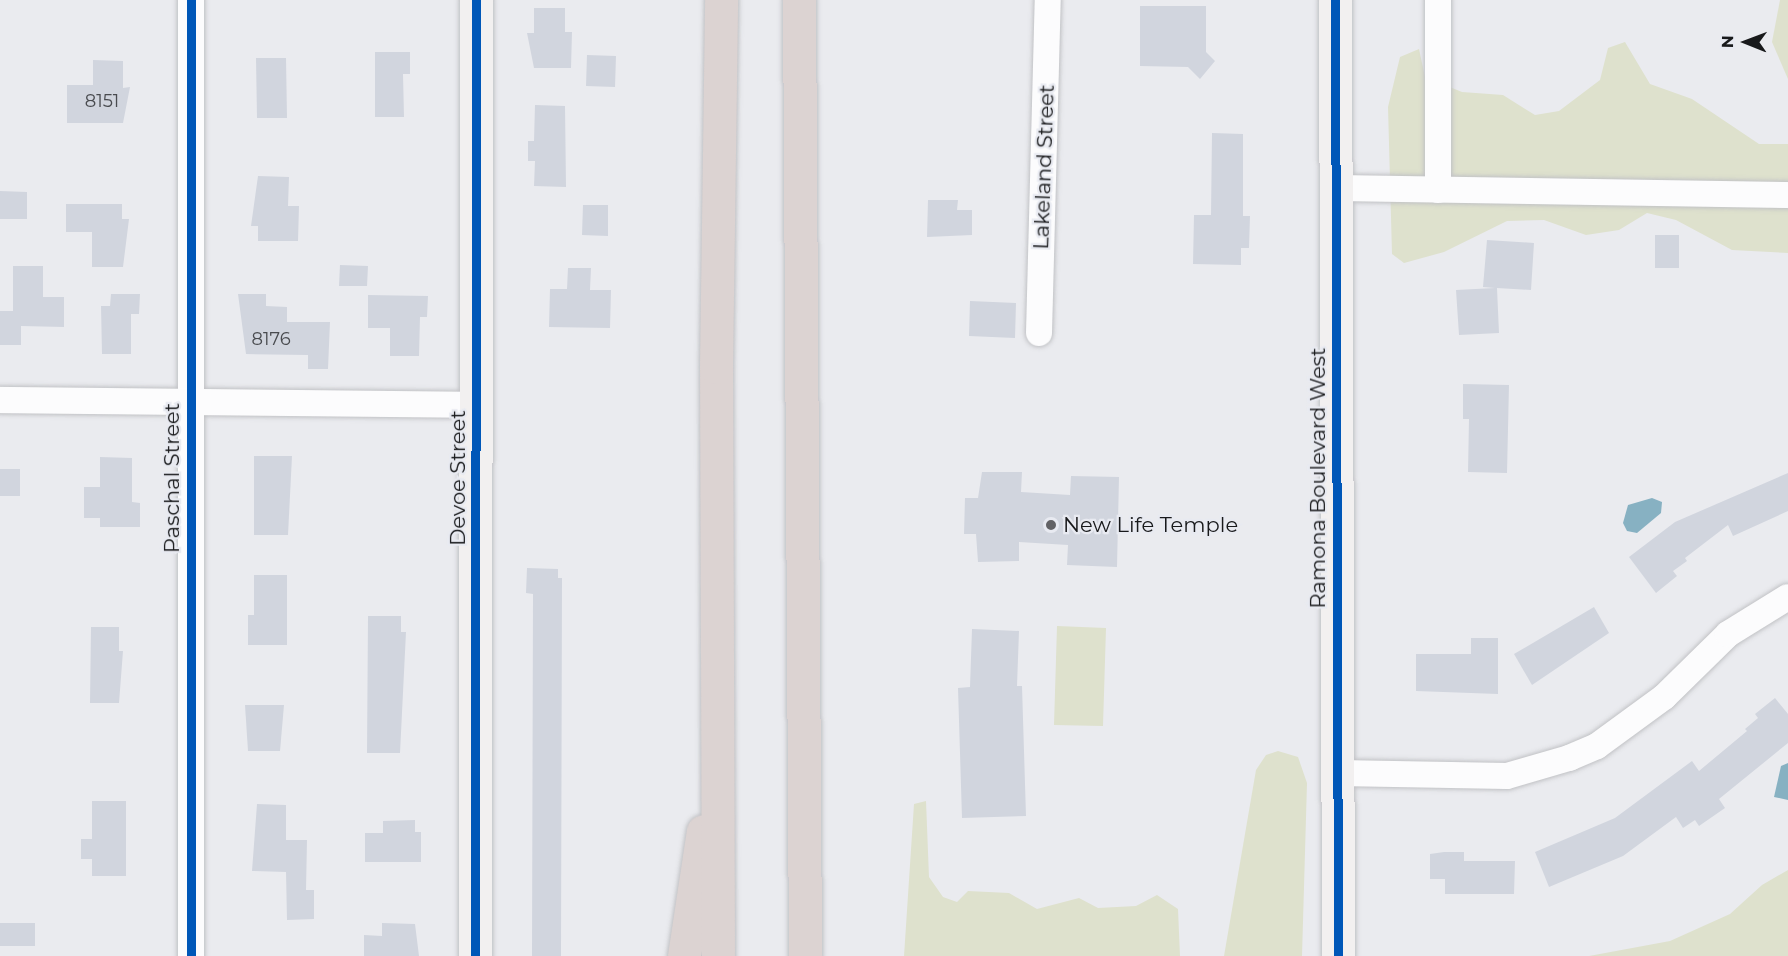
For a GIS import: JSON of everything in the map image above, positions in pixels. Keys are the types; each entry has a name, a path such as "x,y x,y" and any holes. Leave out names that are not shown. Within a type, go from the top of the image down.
{"highway":[{"path":"718,956 721,0"},
{"path":"799,0 805,956"},
{"path":"684,956 688,906 717,759"},
{"path":"805,794 816,956"}],"street":[{"name":"Paschal Street","path":"191,0 191,956"},
{"name":"Devoe Street","path":"475,956 476,0"},
{"name":"Lakeland Street","path":"1040,333 1048,0"},
{"name":"Ramona Boulevard West","path":"1335,0 1338,956"},
{"path":"1438,0 1438,190"},
{"path":"1335,188 1788,195"},
{"path":"0,400 476,405"},
{"path":"1338,773 1507,776 1569,758 1597,746 1664,697 1728,633 1788,597"}],"green space":[{"path":"1780,0 1788,0 1788,79 1772,42"},
{"path":"1625,42 1650,84 1692,99 1759,144 1788,144 1788,253 1732,250 1676,220 1647,213 1619,230 1586,235 1544,220 1507,221 1444,252 1404,263 1392,254 1388,107 1400,57 1419,49 1425,77 1462,92 1503,95 1535,115 1559,111 1600,80 1608,48"},
{"path":"1057,626 1106,628 1103,726 1054,725"},
{"path":"1278,751 1298,757 1307,783 1302,956 1224,956 1256,770 1266,755"},
{"path":"926,801 929,877 943,897 957,902 968,891 1009,893 1037,909 1079,898 1098,908 1136,906 1157,895 1178,909 1180,956 904,956 914,804"},
{"path":"1788,870 1788,956 1589,956 1670,941 1730,914 1762,885"}],"water":[{"path":"1652,498 1662,502 1661,513 1637,533 1627,531 1623,523 1628,505"},
{"path":"1788,763 1788,800 1774,797 1781,766"}],"building":[{"path":"1140,6 1206,6 1206,52 1215,61 1200,79 1188,67 1140,66"},
{"path":"534,8 565,8 565,32 572,32 571,68 534,68 527,33 534,33"},
{"path":"375,52 410,52 410,74 403,74 404,117 375,117"},
{"path":"587,55 616,56 615,87 586,86"},
{"path":"256,58 286,58 287,118 257,118"},
{"path":"93,60 123,61 123,88 130,87 123,123 67,123 67,85 93,85"},
{"path":"535,105 565,106 566,187 534,186 535,161 528,161 528,141 534,141"},
{"path":"1212,133 1243,134 1243,216 1250,216 1249,248 1241,248 1241,265 1193,264 1194,215 1211,215"},
{"path":"258,176 289,177 288,206 299,206 298,241 258,241 258,226 251,226"},
{"path":"0,191 27,192 27,219 0,219"},
{"path":"928,200 958,200 957,210 972,210 972,235 927,237"},
{"path":"66,204 122,204 122,219 129,219 123,267 92,267 92,232 66,232"},
{"path":"583,205 608,205 608,236 582,235"},
{"path":"1655,235 1679,235 1679,268 1655,268"},
{"path":"1487,240 1534,243 1531,290 1497,288 1499,333 1459,335 1456,290 1495,288 1483,287"},
{"path":"340,265 368,266 367,286 339,286"},
{"path":"13,266 43,266 43,297 64,297 64,327 21,326 21,345 0,345 0,311 13,311"},
{"path":"568,268 591,268 590,290 611,290 610,328 549,327 550,289 567,289"},
{"path":"111,294 140,294 139,314 131,314 131,354 102,354 101,306 110,306"},
{"path":"238,294 266,294 266,306 287,307 287,322 330,322 328,369 308,369 308,355 246,354"},
{"path":"368,295 428,296 427,317 420,317 419,356 390,356 390,328 368,328"},
{"path":"970,301 1016,303 1015,338 969,336"},
{"path":"1463,384 1509,385 1507,473 1468,472 1469,419 1463,419"},
{"path":"254,456 292,456 288,535 254,535"},
{"path":"100,457 132,458 132,502 140,503 140,527 100,527 100,518 84,518 84,487 100,487"},
{"path":"0,469 20,469 20,496 0,496"},
{"path":"982,472 1022,472 1021,492 1070,495 1071,476 1119,477 1117,567 1067,565 1068,545 1019,542 1019,561 978,562 976,534 964,534 965,498 978,498"},
{"path":"1788,473 1788,511 1733,536 1728,525 1685,558 1687,561 1673,571 1677,576 1656,593 1629,557 1675,522"},
{"path":"527,568 558,569 558,578 562,578 561,956 532,956 533,594 526,593"},
{"path":"254,575 287,575 287,645 248,645 248,615 254,615"},
{"path":"1594,607 1609,633 1532,685 1514,654"},
{"path":"368,616 401,616 401,632 406,632 400,753 367,753"},
{"path":"91,627 119,627 119,651 123,651 119,703 90,703"},
{"path":"972,629 1019,631 1017,686 1022,686 1026,816 962,818 958,688 970,687"},
{"path":"1471,638 1498,638 1498,694 1416,691 1416,654 1471,654"},
{"path":"1775,698 1788,714 1788,743 1719,799 1725,808 1699,826 1695,820 1683,828 1676,817 1623,856 1549,887 1535,852 1615,818 1692,761 1699,771 1747,731 1745,729 1758,718 1755,714"},
{"path":"245,705 284,705 280,751 248,751"},
{"path":"92,801 126,801 126,876 92,876 92,859 81,859 81,839 92,839"},
{"path":"257,804 286,805 286,840 307,840 306,890 314,890 314,919 287,920 286,872 252,871"},
{"path":"415,820 415,832 421,832 421,862 365,862 365,833 383,833 383,821"},
{"path":"1464,852 1464,861 1515,861 1514,894 1445,894 1445,879 1430,879 1430,854"},
{"path":"0,923 35,923 35,946 0,946"},
{"path":"382,923 415,924 419,956 364,956 364,935 382,936"}],"cycle path":[{"path":"191,0 191,956"},
{"path":"475,956 476,0"},
{"path":"1335,0 1338,956"}],"place":[{"name":"New Life Temple","path":"1051,525"}]}
